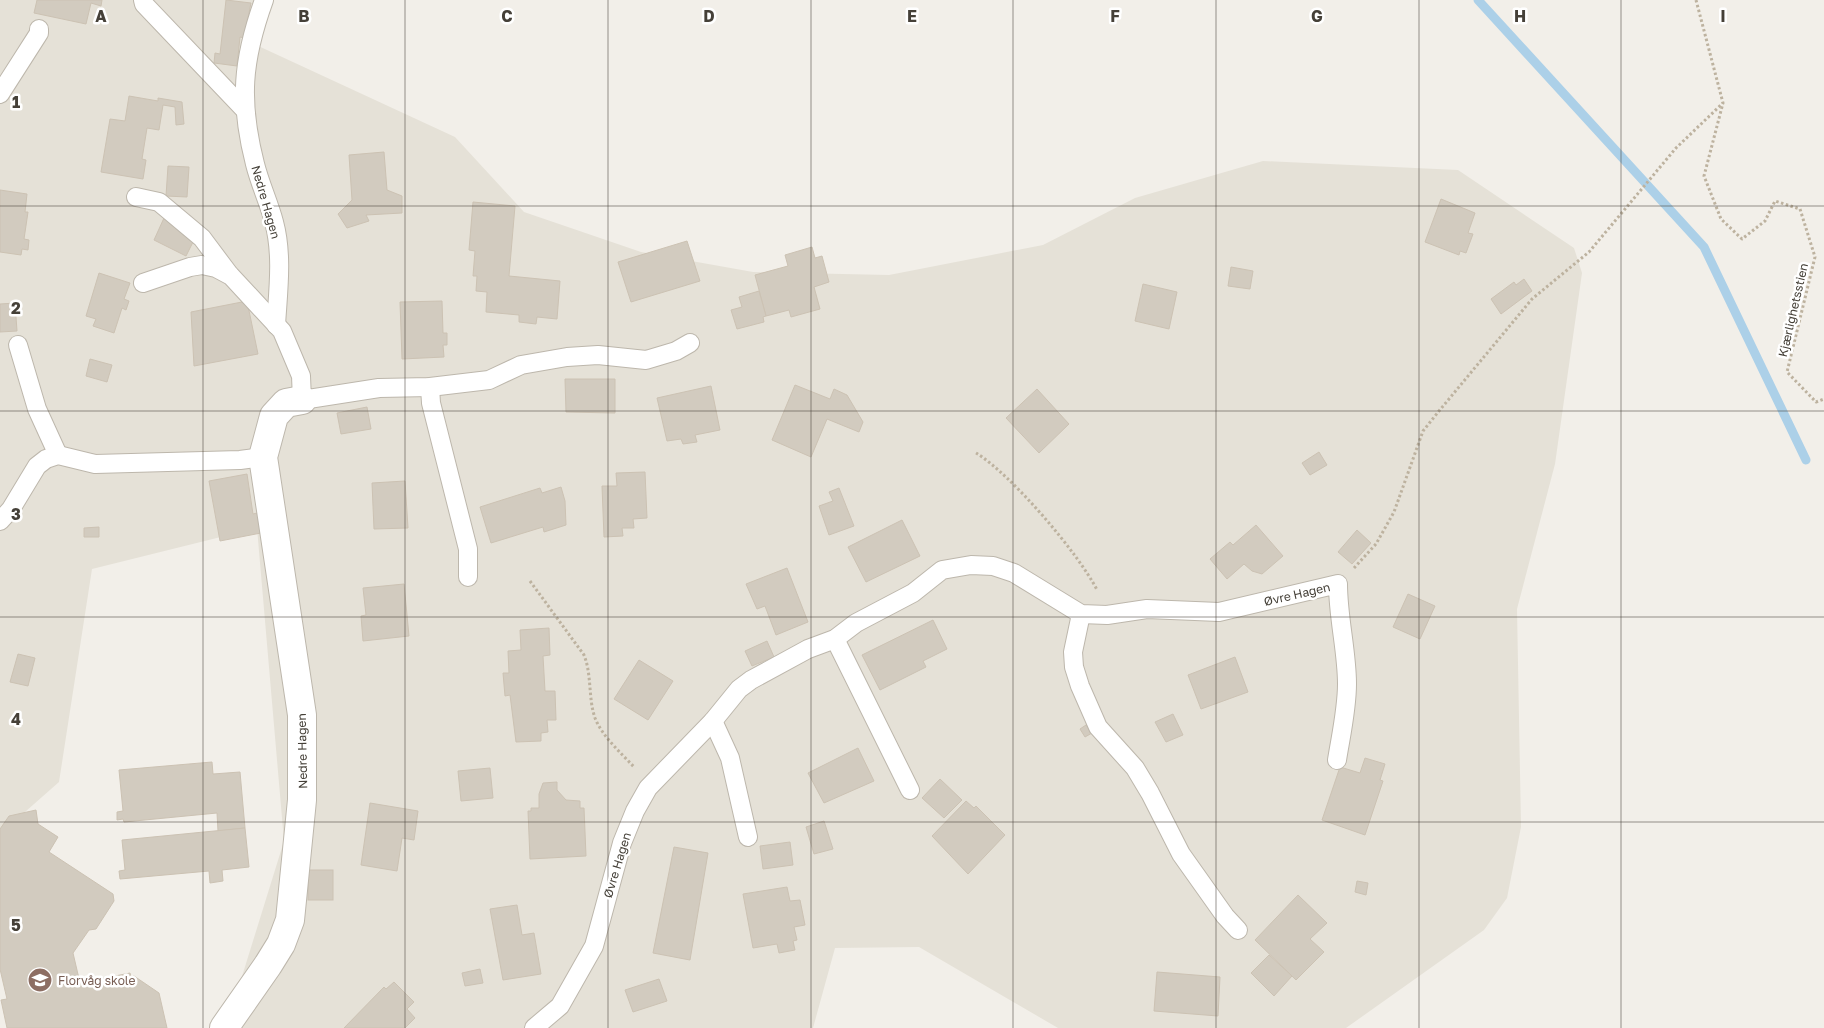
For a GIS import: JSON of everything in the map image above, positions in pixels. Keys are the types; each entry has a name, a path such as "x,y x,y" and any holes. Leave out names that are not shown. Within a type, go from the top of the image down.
{"street":[{"name":"Nedre Hagen","path":"224,1028 281,944 290,920 302,800 302,715 263,457 274,416 286,402 302,400"}],"lane":[{"path":"143,0 144,4 245,110"},
{"name":"Nedre Hagen","path":"264,0 251,36 246,62 245,110 256,165 274,223 278,245 276,325"},
{"path":"0,94 39,33 39,29"},
{"path":"136,197 159,202 202,238 231,276 282,331 301,376 302,400"},
{"path":"143,283 190,267 202,265 216,268 231,276"},
{"name":"Nedre Hagen","path":"302,400 380,388 430,388 489,380 521,365 566,357 598,355 646,360 676,351 690,343"},
{"path":"18,345 37,409 58,455"},
{"path":"430,388 431,403 468,549 468,577"},
{"path":"0,521 11,509 37,466 58,455 95,464 240,460 263,457"},
{"name":"Øvre Hagen","path":"541,1026 560,1006 594,946 622,844 635,811 650,785 712,722 739,690 751,680 808,649 836,639 856,624 914,593 942,570 971,565 993,566 1014,573 1081,614 1108,615 1147,609 1219,612 1338,584 1338,610 1347,682 1337,760"},
{"path":"1081,614 1073,652 1074,667 1098,727 1135,768 1181,854 1225,916 1238,930"},
{"path":"836,639 910,790"},
{"path":"712,722 730,758 748,837"}],"path":[{"name":"Kjærlighetsstien","path":"1696,0 1723,103 1704,176 1721,219 1742,239 1766,221 1775,201 1800,209 1815,257 1787,372 1816,402 1824,399"},
{"path":"1338,584 1376,544 1394,512 1423,431 1438,410 1532,299 1589,252 1676,148 1723,103"},
{"path":"976,453 988,460 1044,518 1078,560 1099,594"},
{"path":"530,581 584,655 588,666 595,718 610,740 650,785"}],"shaded area":[{"path":"0,0 256,0 241,38 455,137 524,212 641,252 753,272 889,275 1043,245 1135,198 1263,161 1458,170 1574,248 1582,273 1555,464 1517,609 1521,827 1507,898 1484,930 1346,1028 1058,1028 919,947 835,948 813,1028 226,1028 284,841 257,528 92,569 59,782 0,834"}],"building":[{"path":"37,0 102,0 101,6 91,3 86,24 34,13"},
{"path":"226,0 251,3 244,38 240,37 237,66 214,63 215,53 220,54"},
{"path":"129,96 158,101 158,98 182,102 184,124 176,125 175,107 163,105 159,130 147,128 142,159 146,160 143,179 101,172 110,119 125,121"},
{"path":"384,152 387,190 402,196 402,213 366,215 369,221 347,228 338,214 352,200 349,155"},
{"path":"168,166 189,167 187,197 166,196"},
{"path":"0,190 27,194 25,212 28,212 24,239 29,240 28,250 22,249 21,255 0,252"},
{"path":"1441,199 1475,213 1468,233 1473,234 1466,253 1460,251 1459,255 1425,242"},
{"path":"473,202 515,206 509,276 560,281 557,319 537,317 536,324 519,322 519,315 486,312 487,292 476,291 477,276 473,276 475,251 469,250"},
{"path":"164,218 197,234 186,256 154,240"},
{"path":"687,241 700,281 631,302 618,262"},
{"path":"812,247 815,258 822,256 829,282 814,287 820,309 791,317 789,310 766,316 755,275 788,266 785,255"},
{"path":"1231,267 1253,271 1250,289 1228,286"},
{"path":"99,273 130,283 124,299 129,301 126,310 122,308 114,333 93,326 96,319 86,316"},
{"path":"1524,279 1532,291 1501,314 1491,299 1514,282 1516,285"},
{"path":"1143,284 1177,292 1169,329 1135,321"},
{"path":"759,291 766,316 763,317 764,322 737,329 731,310 742,307 739,297"},
{"path":"247,301 258,354 194,366 191,312"},
{"path":"442,301 443,333 447,333 447,345 443,345 444,357 402,359 400,302"},
{"path":"15,303 17,331 0,332 0,304"},
{"path":"90,359 112,365 107,382 86,376"},
{"path":"565,379 615,379 615,413 566,412"},
{"path":"795,385 830,399 834,389 847,395 863,422 859,432 827,419 811,457 772,440"},
{"path":"711,386 720,430 695,435 697,442 683,444 681,439 667,441 657,398"},
{"path":"1037,389 1069,424 1039,453 1006,418"},
{"path":"367,407 371,429 341,434 337,413"},
{"path":"1319,452 1327,465 1310,475 1302,463"},
{"path":"645,472 647,518 633,519 634,528 622,528 623,536 604,537 602,486 617,486 616,473"},
{"path":"247,474 253,514 257,513 261,533 220,541 209,481"},
{"path":"405,481 408,528 374,529 372,483"},
{"path":"561,487 565,501 566,525 544,532 543,527 491,543 480,507 540,488 542,493"},
{"path":"839,488 854,526 829,535 819,506 833,501 829,492"},
{"path":"902,520 920,556 866,582 848,547"},
{"path":"1256,525 1283,556 1262,574 1252,571 1244,564 1227,579 1210,559 1230,542 1233,545"},
{"path":"99,527 99,537 84,537 84,528"},
{"path":"1357,530 1371,543 1352,564 1338,552"},
{"path":"787,568 808,622 776,635 765,606 757,609 746,584"},
{"path":"404,584 409,636 363,641 361,616 366,615 363,588"},
{"path":"1408,594 1435,606 1420,639 1393,627"},
{"path":"933,620 947,649 923,661 926,667 880,690 862,655"},
{"path":"549,628 550,655 543,656 545,691 555,691 556,720 547,720 548,732 541,733 541,741 516,742 510,695 505,696 503,673 509,673 508,651 521,650 520,630"},
{"path":"767,641 774,657 752,666 745,651"},
{"path":"18,654 35,658 28,686 10,682"},
{"path":"1235,657 1248,692 1201,709 1188,675"},
{"path":"639,660 673,681 648,720 614,699"},
{"path":"1173,714 1183,735 1166,742 1155,722"},
{"path":"1086,725 1092,733 1085,737 1080,729"},
{"path":"858,748 874,781 824,803 808,773"},
{"path":"1365,758 1385,764 1380,780 1383,781 1365,835 1322,820 1340,767 1360,773"},
{"path":"212,762 213,774 240,772 245,828 218,831 217,813 124,822 123,819 117,820 117,812 123,811 119,770"},
{"path":"490,768 493,798 461,801 458,771"},
{"path":"940,779 962,800 944,818 922,798"},
{"path":"557,782 557,790 566,800 580,801 580,808 584,808 586,856 530,859 528,811 531,811 531,808 539,808 539,794 543,783"},
{"path":"966,801 974,808 976,806 1005,835 968,874 932,836"},
{"path":"370,803 418,811 414,840 402,838 397,871 361,865"},
{"path":"36,810 38,824 58,837 49,852 113,894 114,901 96,929 89,930 73,953 80,983 130,973 131,977 134,976 159,993 167,1028 7,1028 1,1000 7,999 0,969 0,829 9,816"},
{"path":"824,821 833,849 814,854 806,827"},
{"path":"245,828 249,867 222,870 223,881 210,883 209,871 120,879 119,871 125,870 122,840"},
{"path":"790,842 793,865 763,869 760,846"},
{"path":"674,847 708,853 690,960 653,953"},
{"path":"308,870 333,870 333,900 308,900"},
{"path":"1357,881 1368,883 1366,895 1355,892"},
{"path":"787,887 790,901 800,900 805,925 794,927 797,940 793,941 795,950 779,953 777,944 753,948 743,894"},
{"path":"1298,895 1327,923 1310,939 1324,952 1296,980 1255,940"},
{"path":"517,905 522,935 534,933 541,974 503,980 490,909"},
{"path":"1269,955 1292,976 1274,996 1251,973"},
{"path":"480,969 483,983 465,986 462,973"},
{"path":"1157,972 1220,977 1218,1016 1154,1011"},
{"path":"659,979 667,1001 633,1012 625,990"},
{"path":"394,982 414,1002 407,1009 415,1018 405,1028 344,1028 384,987 386,989"}],"waterway":[{"path":"1478,0 1704,247 1806,460"}],"place":[{"name":"Florvåg skole","path":"40,980"}]}
